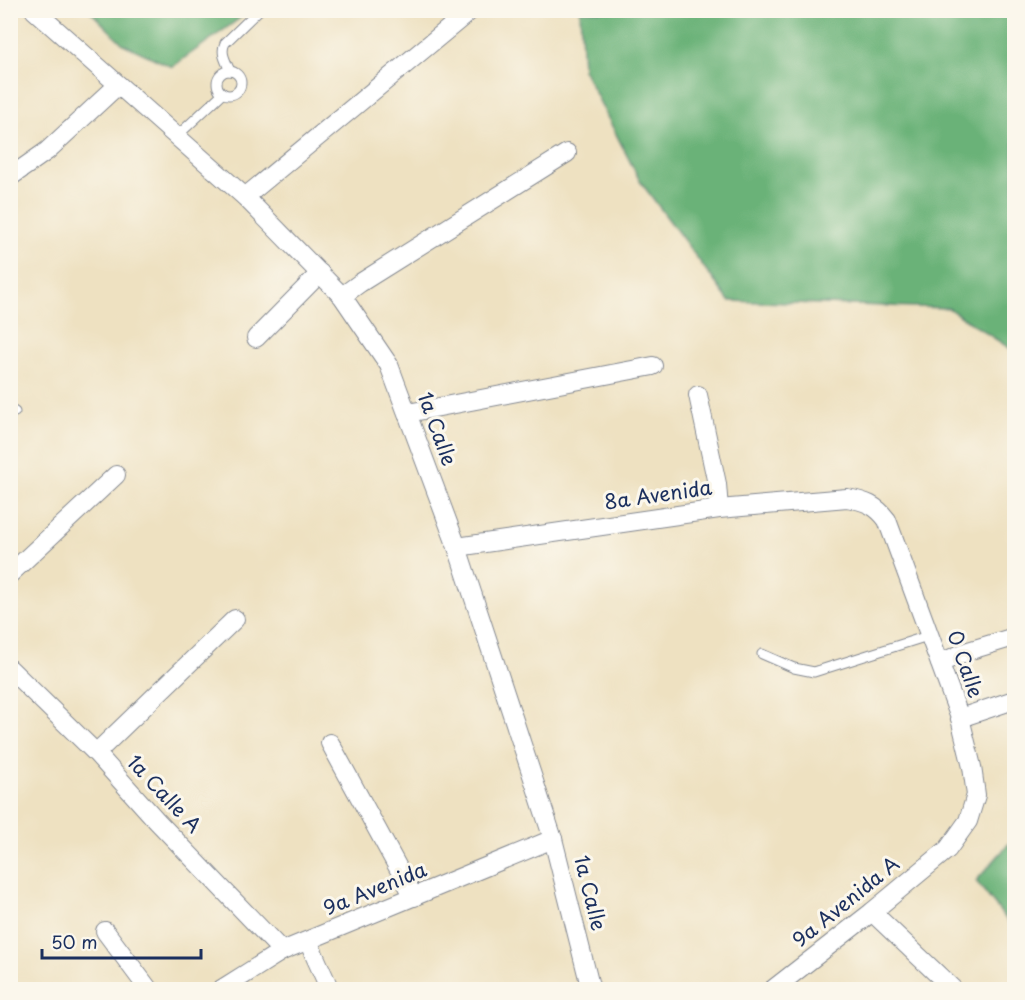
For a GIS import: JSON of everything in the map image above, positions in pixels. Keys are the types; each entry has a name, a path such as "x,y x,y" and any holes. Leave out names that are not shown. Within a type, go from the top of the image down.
{"street":[{"name":"1a Calle","path":"34,10 245,197 342,296 389,365 457,547 553,839 591,990"},
{"path":"245,197 471,10"},
{"path":"10,177 46,151 118,85"},
{"path":"342,296 567,153"},
{"path":"256,338 320,273"},
{"path":"408,414 653,366"},
{"path":"698,395 717,484 719,509"},
{"path":"10,574 116,475"},
{"name":"8a Avenida","path":"457,547 719,509 846,498 866,501"},
{"name":"0 Calle","path":"866,501 880,510 887,520 931,634 939,663 960,718 972,766 976,795 968,821 948,849"},
{"path":"96,753 235,620"},
{"path":"939,663 968,651 1014,637"},
{"name":"1a Calle A","path":"10,669 96,753 282,951"},
{"path":"960,718 1014,700"},
{"path":"330,743 414,897"},
{"name":"9a Avenida","path":"220,990 282,951 553,839"},
{"name":"9a Avenida A","path":"772,990 948,849"},
{"path":"872,912 954,990"},
{"path":"105,931 149,990"},
{"path":"308,941 330,990"}],"lane":[{"path":"230,71 222,54 225,43 259,10"},
{"path":"224,72 236,73 242,84 240,89 235,94 223,93 218,88 219,76 224,72"},
{"path":"177,136 223,93"},
{"path":"762,654 794,668 814,672 931,634"}],"green space":[{"path":"90,11 250,11 172,67 123,44"},
{"path":"580,11 1014,11 1014,351 948,308 729,301 640,181 583,69"},
{"path":"1014,838 1014,929 976,881"}]}
